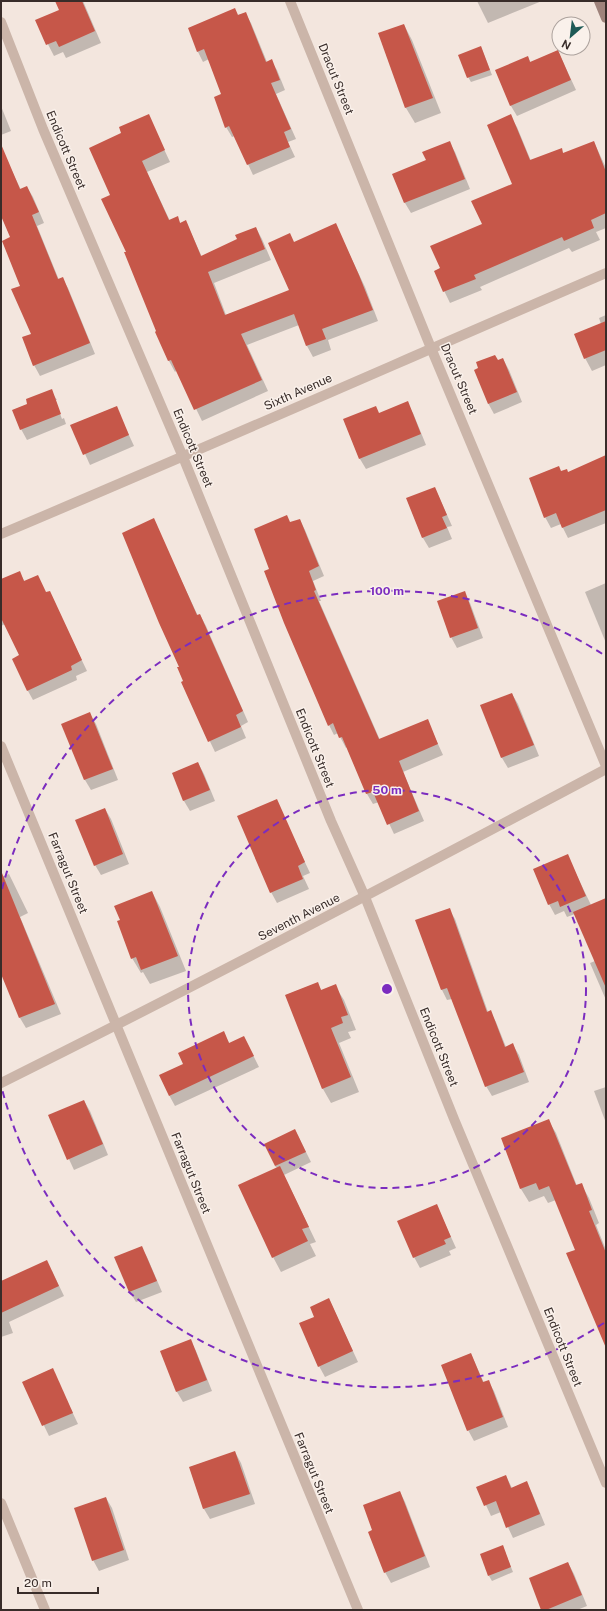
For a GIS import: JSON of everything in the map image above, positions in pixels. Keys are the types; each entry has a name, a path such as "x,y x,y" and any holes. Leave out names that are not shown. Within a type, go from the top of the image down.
{"main road":[{"path":"599,1 606,18"}],"street":[{"name":"Dracut Street","path":"290,1 432,348 606,766"},
{"name":"Endicott Street","path":"1,22 43,129 183,457 331,821 365,897 457,1126 606,1484"},
{"name":"Sixth Avenue","path":"1,534 183,457 606,273"},
{"name":"Farragut Street","path":"1,746 358,1610"},
{"name":"Seventh Avenue","path":"1,1083 117,1026 606,769"},
{"path":"1,1503 45,1610"}],"building":[{"path":"55,1 82,1 95,31 59,47 56,41 46,45 35,20 59,10"},
{"path":"235,8 238,15 246,12 266,62 272,59 280,80 271,83 291,129 284,132 290,147 247,165 229,126 225,128 214,97 221,94 204,49 197,52 188,28"},
{"path":"404,24 433,98 405,108 378,33"},
{"path":"481,46 490,70 467,78 458,55"},
{"path":"551,53 551,56 561,56 571,80 510,106 495,70 528,56 530,62"},
{"path":"149,114 165,150 142,161 169,220 178,216 180,223 186,220 201,256 237,239 235,235 256,227 265,249 208,272 225,315 289,290 268,243 290,233 294,242 336,223 373,310 322,329 326,339 306,346 294,314 241,334 262,380 194,410 171,360 168,361 155,332 156,331 124,252 126,252 101,199 110,195 89,148 121,133 119,127"},
{"path":"511,114 530,160 562,148 563,153 594,141 606,172 606,213 591,220 594,228 564,241 562,237 474,275 476,279 443,292 434,271 440,268 430,246 482,224 471,201 512,184 487,125"},
{"path":"450,141 465,179 404,203 392,174 426,160 422,152"},
{"path":"1,144 20,189 27,186 39,212 32,215 58,279 63,277 90,343 33,366 22,337 31,334 11,289 20,286 2,241 10,237 1,216"},
{"path":"606,321 606,350 584,359 574,334"},
{"path":"495,355 498,360 503,358 517,392 488,404 474,370 478,368 476,362"},
{"path":"52,389 61,414 20,430 12,410 27,404 26,399"},
{"path":"408,401 421,434 359,459 343,419 376,406 379,413"},
{"path":"117,406 129,435 83,455 70,425"},
{"path":"606,455 606,510 562,528 556,513 544,518 529,478 559,466 561,471 567,469 568,472"},
{"path":"435,487 447,515 442,517 447,528 422,538 406,498"},
{"path":"287,515 290,522 300,519 319,566 309,571 316,590 314,591 379,739 428,719 438,744 399,761 419,811 387,825 373,792 366,794 342,737 339,738 333,723 328,726 284,623 264,571 269,569 254,529"},
{"path":"154,518 197,615 200,614 243,711 236,715 241,727 208,742 181,682 183,681 177,667 179,667 122,533"},
{"path":"20,571 24,581 38,575 46,592 50,591 82,660 71,666 72,670 27,691 12,659 19,655 1,618 1,579"},
{"path":"465,591 478,628 450,638 437,601"},
{"path":"512,693 534,745 501,758 480,705"},
{"path":"90,712 113,769 84,780 61,724"},
{"path":"198,762 210,790 183,801 172,773"},
{"path":"277,799 305,862 298,866 303,879 270,893 237,816"},
{"path":"105,808 123,854 94,866 75,820"},
{"path":"568,854 586,896 560,907 558,901 548,905 533,869"},
{"path":"2,873 55,1004 19,1018 1,974"},
{"path":"152,891 178,956 141,970 136,957 131,959 117,921 120,920 114,906"},
{"path":"606,898 606,988 573,912"},
{"path":"450,908 487,1012 491,1010 505,1047 513,1043 524,1072 485,1087 447,988 441,990 415,920"},
{"path":"318,982 321,990 336,984 348,1015 341,1017 343,1023 331,1028 351,1077 322,1089 285,995"},
{"path":"224,1031 229,1043 244,1036 254,1056 169,1096 159,1075 183,1064 178,1053"},
{"path":"84,1100 103,1144 67,1160 48,1115"},
{"path":"549,1119 576,1185 582,1183 592,1210 589,1211 606,1253 606,1348 566,1253 575,1250 549,1186 539,1190 536,1183 520,1189 501,1138"},
{"path":"295,1129 306,1152 275,1166 264,1144"},
{"path":"280,1166 309,1227 302,1229 308,1241 272,1258 238,1185"},
{"path":"437,1204 451,1237 444,1240 446,1244 413,1258 397,1221"},
{"path":"142,1246 157,1281 129,1292 114,1257"},
{"path":"47,1260 59,1286 1,1313 1,1281"},
{"path":"329,1298 353,1351 318,1367 299,1323 314,1317 310,1307"},
{"path":"191,1339 207,1380 176,1392 160,1351"},
{"path":"471,1353 483,1382 489,1380 503,1417 467,1431 441,1365"},
{"path":"53,1368 73,1413 42,1426 22,1382"},
{"path":"235,1451 250,1494 203,1509 189,1467"},
{"path":"506,1475 511,1488 527,1481 540,1514 506,1528 496,1501 484,1506 476,1487"},
{"path":"400,1491 425,1556 384,1573 368,1532 372,1530 363,1505"},
{"path":"106,1497 124,1550 92,1561 74,1508"},
{"path":"503,1545 511,1567 488,1576 480,1554"},
{"path":"568,1562 582,1595 546,1610 541,1610 529,1578"}]}
